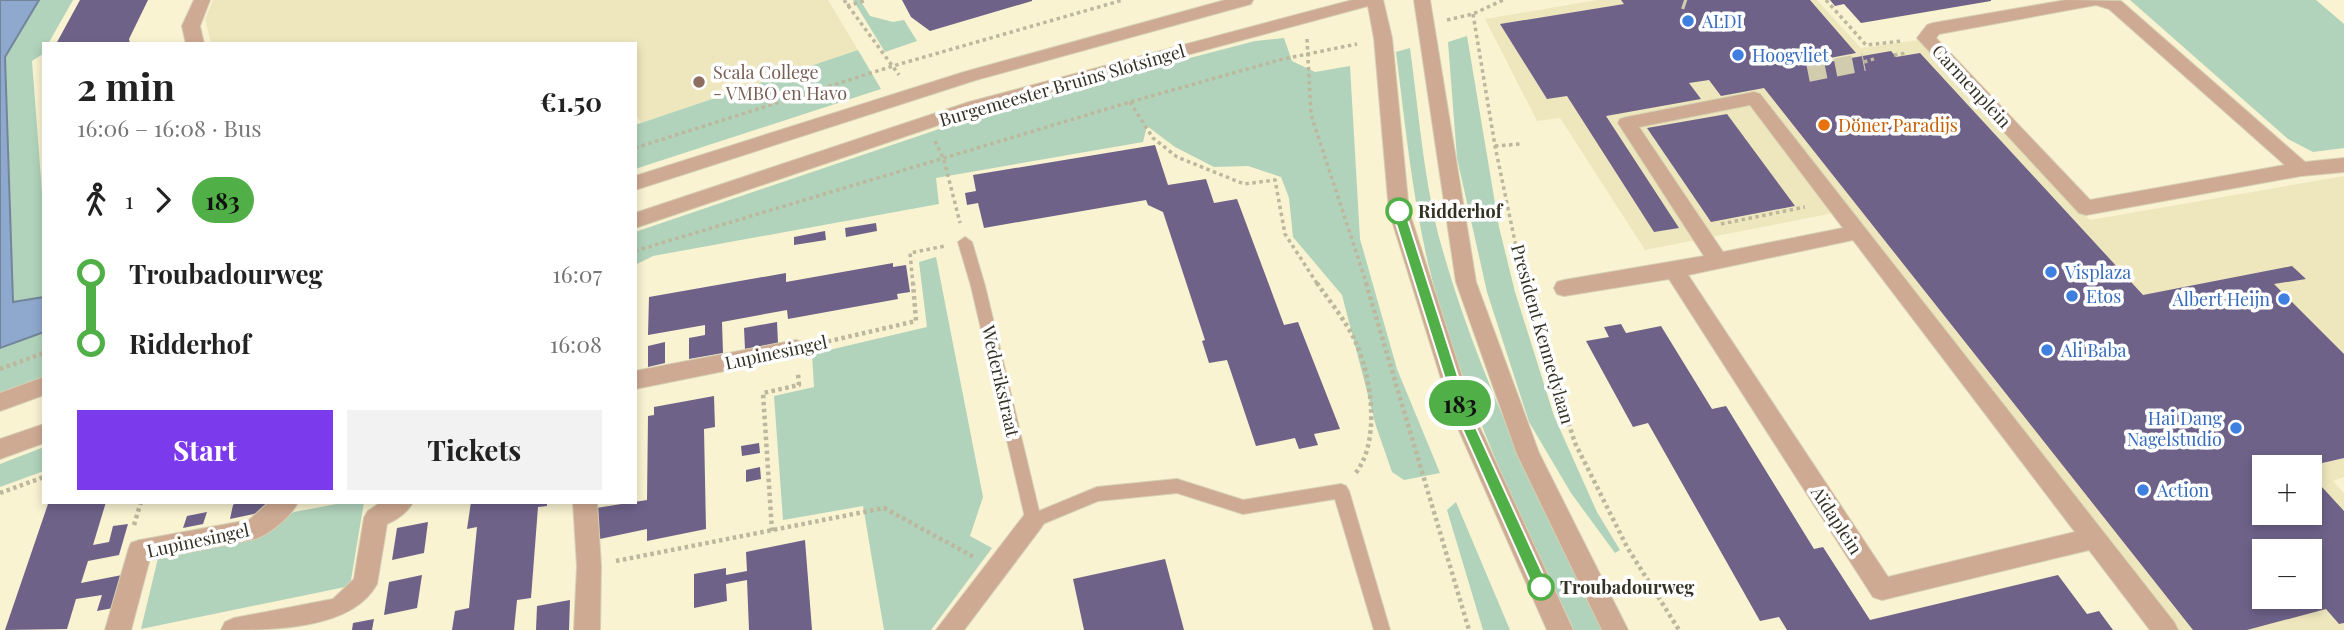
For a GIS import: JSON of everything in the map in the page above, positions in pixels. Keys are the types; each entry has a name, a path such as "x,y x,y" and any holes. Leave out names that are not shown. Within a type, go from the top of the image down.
{"street":[{"path":"195,42 191,26 202,0"},
{"name":"Burgemeester Bruins Slotsingel","path":"637,182 970,76 1245,0"},
{"path":"1373,0 1383,38 1399,211 1464,417 1560,630"},
{"name":"Burgemeester Bruins Slotsingel","path":"637,220 975,106 1373,0"},
{"path":"1422,0 1423,26 1466,282 1528,454 1615,630"},
{"name":"Carmenplein","path":"2301,169 2115,5 2096,0 1933,29 1926,38 2086,208 2301,169 2344,165"},
{"path":"1718,261 1627,123 1754,98 2092,539 2165,630"},
{"path":"1564,288 1674,270 1857,232"},
{"name":"Aïdaplein","path":"1674,270 1882,589 2092,539"},
{"name":"Lupinesingel","path":"637,380 796,349"},
{"path":"0,402 42,387"},
{"path":"0,449 42,434"},
{"name":"Lupinesingel","path":"118,630 140,551 255,529 284,504"},
{"path":"234,630 340,609 365,583 376,518 398,504"},
{"path":"585,504 589,566 587,630"},
{"path":"949,630 1033,521"}],"lane":[{"name":"Wederikstraat","path":"965,242 978,285 1033,521"},
{"path":"1033,521 1097,494 1177,486 1243,507 1341,491 1382,630"}],"path":[{"path":"847,6 867,0"},
{"path":"637,147 893,66 1123,0"},
{"path":"1826,0 1866,45 1926,38"},
{"name":"President Kennedylaan","path":"1473,14 1495,146 1523,282 1575,443 1627,547 1679,630"},
{"name":"Burgemeester Bruins Slotsingel","path":"637,250 1130,102 1309,54 1311,115 1367,285 1469,630"},
{"path":"1864,62 1877,58"},
{"path":"1130,102 1153,138 1177,157 1244,184 1275,180 1285,234 1356,343 1371,396 1369,442 1360,467 1341,491"},
{"path":"1495,146 1520,144"},
{"path":"1749,218 1833,201"},
{"name":"Lupinesingel","path":"796,349 916,321 910,253 965,242"},
{"path":"772,531 763,393 799,386 796,349"},
{"path":"0,369 42,354"},
{"path":"0,493 42,478"},
{"path":"589,566 884,508 996,569"}],"shaded area":[{"name":"Scala College - VMBO en Havo","path":"213,0 828,0 858,50 641,123 637,116 637,42 211,42 205,19"},
{"path":"1597,0 1817,0 1861,48 1919,40 2090,220 2344,176 2344,477 2333,481 2344,493 2344,630 2177,630 1849,210 1645,250 1560,118 1537,121 1485,19"}],"green space":[{"path":"39,0 73,0 49,42 42,42 42,55 32,61 42,192 42,297 13,302 5,57"},
{"path":"853,0 860,0 870,16 893,22 904,20 917,41 885,52"},
{"path":"2130,0 2316,0 2344,24 2344,148 2313,152 2288,139"},
{"path":"1467,36 1499,227 1515,292 1554,416 1597,512 1620,550 1615,553 1571,493 1529,422 1487,292 1457,158 1448,42"},
{"path":"1284,38 1292,61 1315,72 1350,66 1360,239 1397,369 1440,473 1404,480 1392,472 1376,426 1342,295 1293,237 1289,198 1281,177 1248,166 1214,167 1175,147 1147,126 1143,142 936,178 939,204 653,256 637,264 637,231 1013,104 1255,41"},
{"path":"1410,48 1431,199 1457,298 1514,442 1603,630 1574,630 1492,450 1456,358 1428,263 1413,185 1396,52"},
{"path":"858,50 881,89 637,168 637,124"},
{"path":"936,257 983,497 970,536 992,548 931,630 884,630 863,506 783,520 774,396 814,387 812,354 927,327 919,262"},
{"path":"42,330 42,380 0,395 0,344"},
{"path":"42,448 42,472 0,487 0,464"},
{"path":"1456,502 1510,630 1483,630 1447,510"},
{"path":"336,504 364,504 350,586 141,629 158,558 253,540 294,512"}],"water":[{"path":"0,0 39,0 5,57 13,302 42,297 42,333 0,348"}],"building":[{"path":"80,0 148,0 130,42 57,42"},
{"path":"902,0 1032,1 930,31 911,17"},
{"path":"1621,0 1810,0 1856,53 1814,61 1817,64 1891,51 1896,57 1920,53 2143,295 2292,266 2306,279 2274,284 2344,354 2344,458 2322,463 2322,455 2252,455 2252,525 2322,525 2322,487 2344,511 2344,623 2339,624 2326,609 2247,630 2193,630 1764,88 1721,96 1709,80 1689,83 1701,99 1606,116 1679,228 1654,232 1567,96 1547,99 1500,24 1624,4"},
{"path":"1830,0 1991,1 1861,23 1844,4 1835,6"},
{"path":"1727,114 1795,206 1711,222 1647,128"},
{"path":"1155,145 1168,185 1206,179 1214,203 1237,199 1284,325 1298,322 1340,429 1314,434 1318,445 1299,449 1295,438 1256,446 1227,360 1209,363 1202,341 1205,340 1163,212 1148,205 1146,200 984,228 978,203 967,205 965,193 976,191 973,175"},
{"path":"876,223 877,231 846,237 845,228"},
{"path":"825,231 826,240 794,245 794,237"},
{"path":"893,263 893,267 906,265 910,292 897,294 898,299 788,319 787,310 722,322 723,353 689,359 689,338 705,335 705,325 648,335 649,297 786,273 786,282"},
{"path":"777,322 778,343 745,349 744,328"},
{"path":"1621,324 1626,333 1661,326 1712,409 1726,406 1814,549 1823,547 1870,620 2058,575 2087,614 2099,611 2113,630 1787,630 1779,617 1760,621 1648,423 1633,427 1586,341 1609,337 1604,327"},
{"path":"665,342 665,363 648,367 648,346"},
{"path":"714,396 715,427 704,429 706,529 647,541 647,529 595,540 596,508 637,504 637,502 647,500 648,416 654,415 654,407"},
{"path":"759,443 760,453 742,456 741,446"},
{"path":"760,467 761,479 746,482 746,470"},
{"path":"48,504 105,504 93,545 109,542 113,526 128,524 119,555 88,561 81,583 122,575 113,608 97,611 102,595 76,599 67,629 5,630"},
{"path":"270,504 268,511 230,519 233,505"},
{"path":"471,504 547,504 538,507 531,598 517,600 514,630 452,630 455,611 469,608 477,527 467,529"},
{"path":"207,512 203,524 183,528 187,516"},
{"path":"428,522 424,553 392,560 397,528"},
{"path":"805,540 812,630 749,630 747,580 726,584 727,601 694,608 694,574 726,568 726,575 747,571 746,552"},
{"path":"1165,559 1184,630 1084,630 1073,579"},
{"path":"422,575 417,608 384,615 389,582"},
{"path":"570,600 569,630 536,630 537,606"},
{"path":"374,619 372,630 352,630 353,623"}],"tunnel":[{"path":"1808,73 1864,62"}],"bus line":[{"name":"183","path":"1399,211 1464,417 1541,587"}],"place":[{"name":"ALDI","path":"1688,21"},
{"name":"Hoogvliet","path":"1738,55"},
{"name":"Scala College - VMBO en Havo","path":"699,82"},
{"name":"Döner Paradijs","path":"1824,125"},
{"name":"Ridderhof","path":"1399,211"},
{"name":"Visplaza","path":"2051,272"},
{"name":"Etos","path":"2072,296"},
{"name":"Albert Heijn","path":"2284,299"},
{"name":"Ali Baba","path":"2047,350"},
{"name":"Hai Dang Nagelstudio","path":"2236,428"},
{"name":"Action","path":"2143,490"},
{"name":"Troubadourweg","path":"1541,587"}]}
